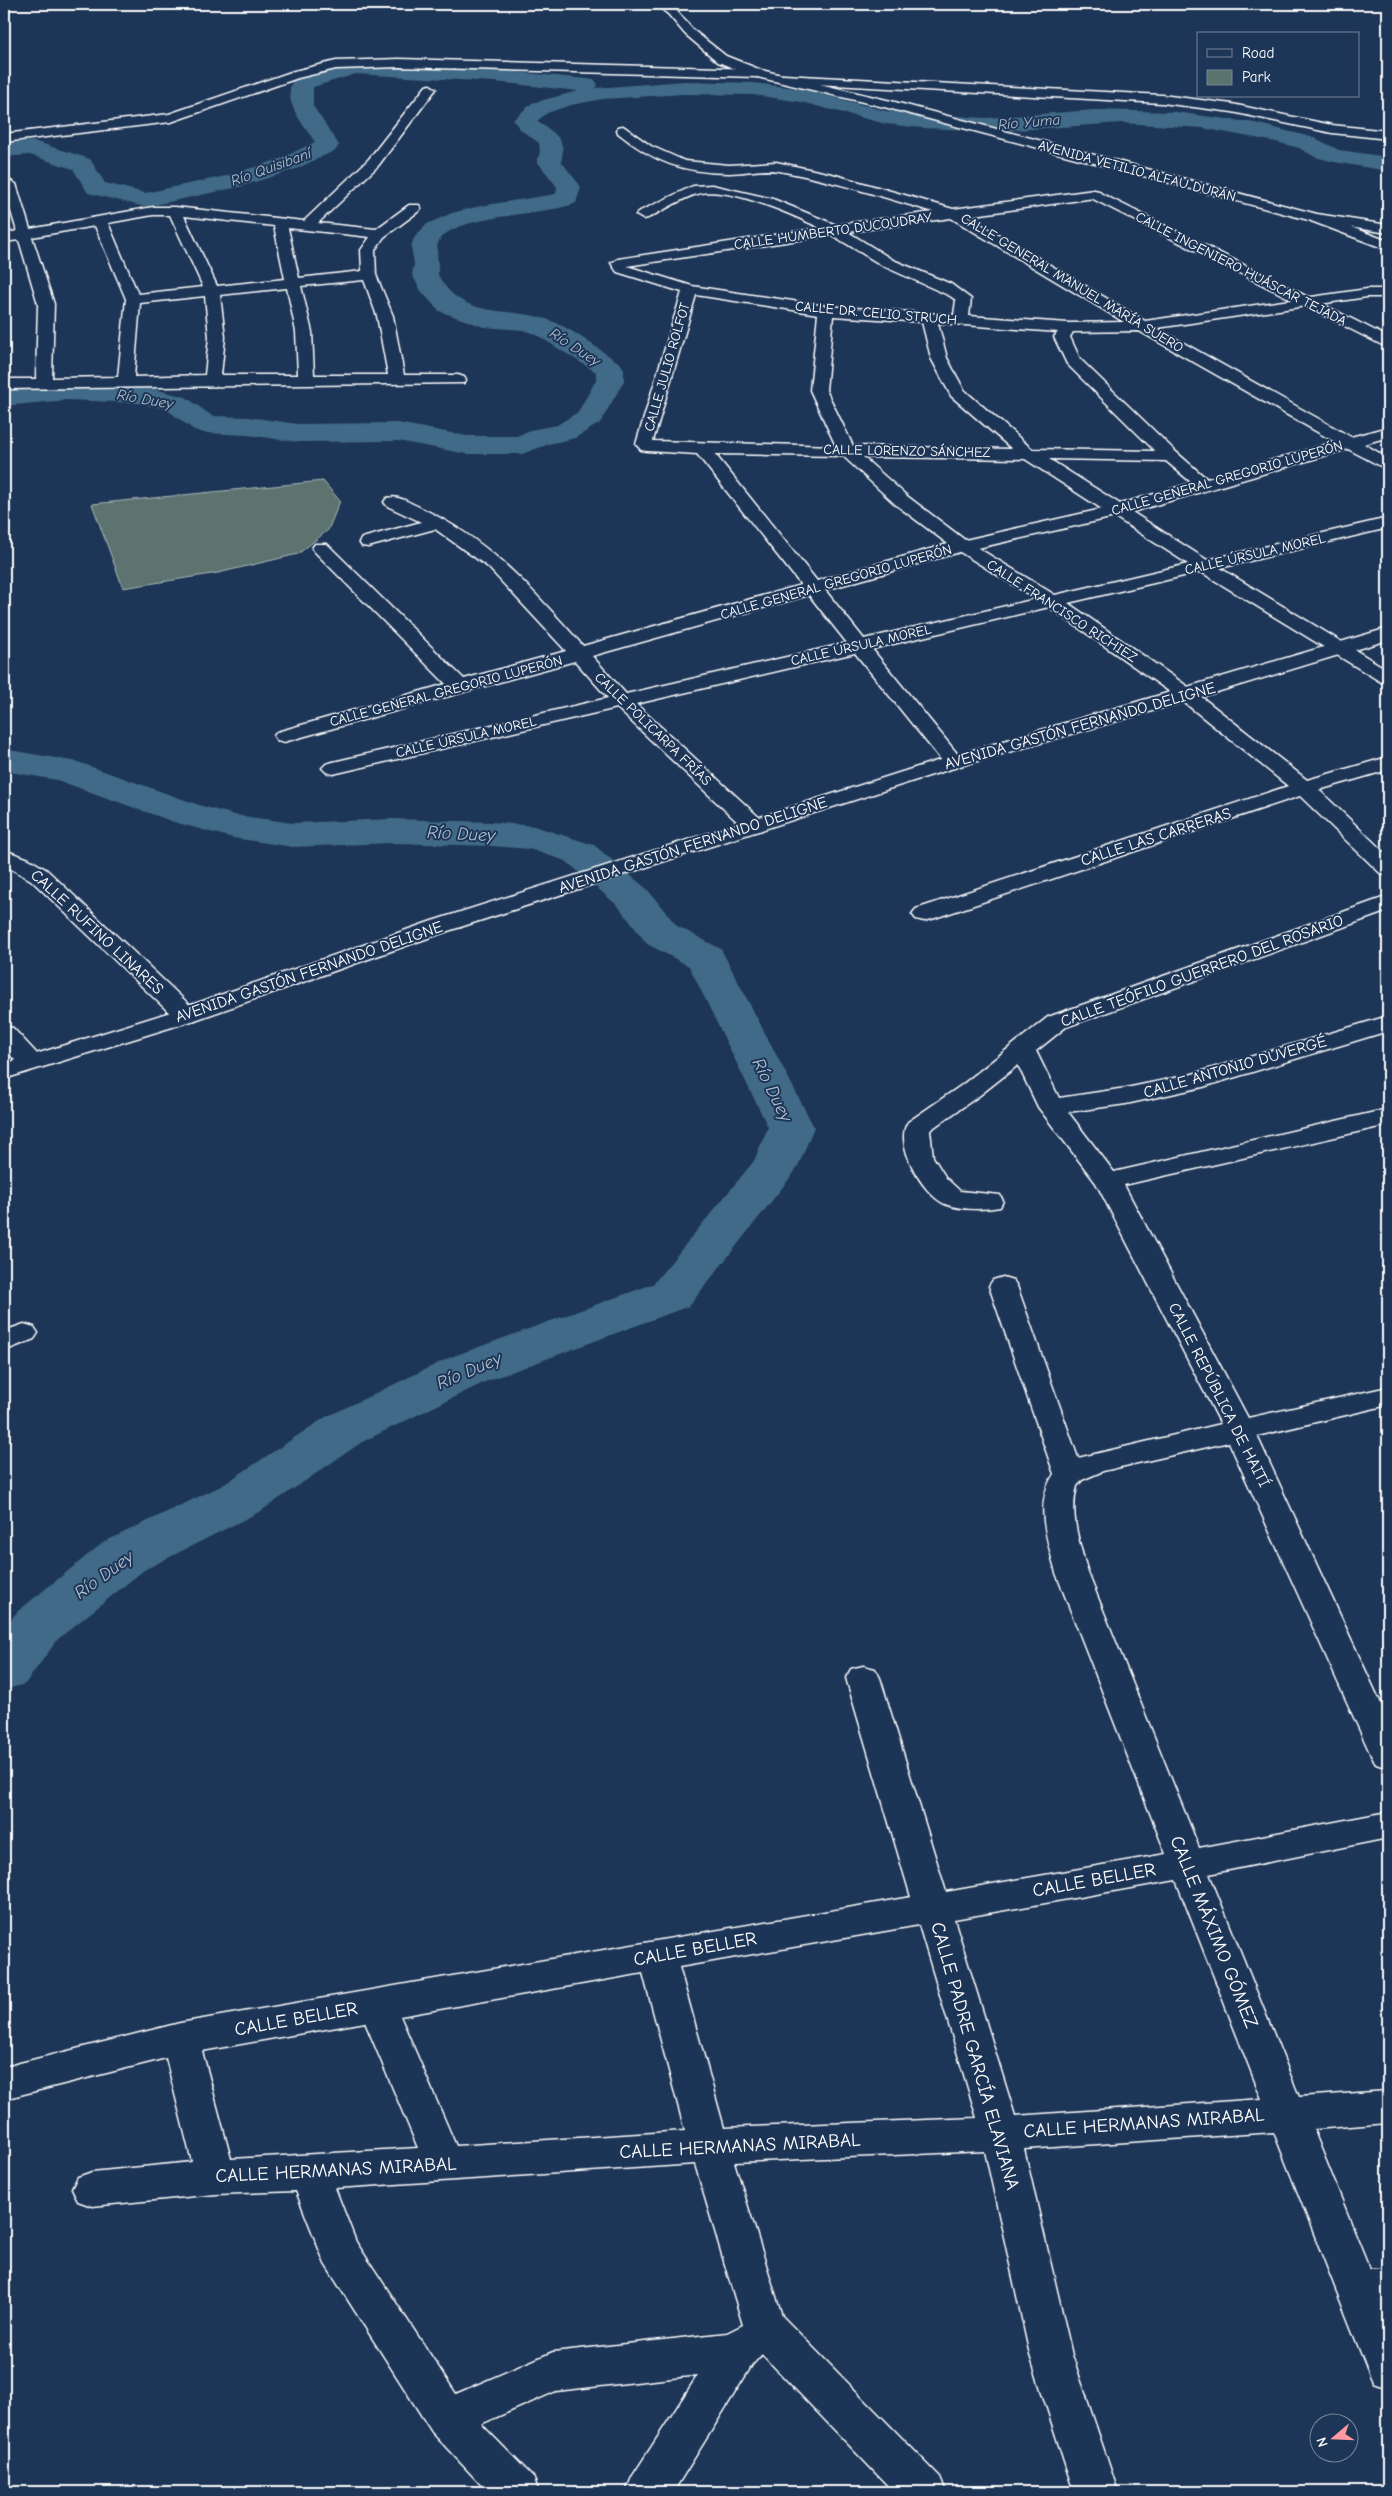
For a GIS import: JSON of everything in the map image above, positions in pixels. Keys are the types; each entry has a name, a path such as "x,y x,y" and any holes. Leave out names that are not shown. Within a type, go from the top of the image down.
{"street":[{"path":"660,4 672,12 689,32 722,59 757,73 783,79 1170,100 1232,108 1332,129 1388,135"},
{"path":"4,138 171,118 302,72 336,65 399,63 757,73"},
{"name":"AVENIDA VETILIO ALFAU DURÁN","path":"783,79 887,104 1316,218 1388,229"},
{"path":"307,226 373,163 430,89"},
{"name":"CALLE GENERAL MANUEL MARÍA SUERO","path":"623,130 646,149 689,167 728,169 776,166 827,177 954,214 1142,326 1388,465"},
{"path":"1142,184 1168,179"},
{"path":"9,184 46,304 44,383"},
{"path":"643,215 698,189 712,188 778,206 834,230 888,263 951,288 964,299 961,320"},
{"name":"CALLE HUMBERTO DUCOUDRAY","path":"618,263 1116,190"},
{"name":"CALLE INGENIERO HUÁSCAR TEJADA","path":"1094,194 1388,343"},
{"path":"398,380 385,316 369,275 368,250 378,234 414,208"},
{"path":"4,238 153,211 175,211 378,234"},
{"path":"175,211 212,291 217,337 213,380"},
{"path":"1316,218 1388,246"},
{"path":"100,221 133,299 126,382"},
{"path":"280,223 304,332 306,382"},
{"name":"CALLE DR. CELIO STRUCH","path":"618,263 622,269 690,290 826,312 1068,328 1142,326 1367,294 1388,293"},
{"path":"133,299 369,275"},
{"name":"CALLE JULIO ROLFOT","path":"644,444 690,290"},
{"name":"CALLE FRANCISCO RICHIEZ","path":"826,312 818,390 846,450 901,500 962,546 1052,601 1187,695 1304,788 1388,868"},
{"path":"929,319 938,358 957,393 1027,453 1204,566 1388,678"},
{"path":"1068,328 1062,337 1073,361 1170,456 1204,485"},
{"path":"4,384 213,380 306,382 458,380"},
{"name":"CALLE GENERAL GREGORIO LUPERÓN","path":"284,736 461,688 962,546 1116,511 1388,432"},
{"name":"CALLE LORENZO SÁNCHEZ","path":"644,444 654,448 1170,456"},
{"path":"702,449 953,762"},
{"name":"CALLE POLICARPA FRÍAS","path":"393,502 438,523 495,563 538,607 621,701 754,825"},
{"path":"368,542 438,523"},
{"name":"CALLE ÚRSULA MOREL","path":"333,768 1388,523"},
{"path":"321,548 461,688"},
{"name":"AVENIDA GASTÓN FERNANDO DELIGNE","path":"4,1072 186,1015 440,926 953,762 1187,695 1388,634"},
{"name":"CALLE LAS CARRERAS","path":"924,914 1304,788 1388,763"},
{"name":"CALLE RUFINO LINARES","path":"4,857 21,864 39,875 186,1015"},
{"name":"CALLE TEÓFILO GUERRERO DEL ROSARIO","path":"990,1201 953,1198 936,1183 920,1157 917,1127 1057,1022 1388,903"},
{"name":"CALLE ANTONIO DUVERGÉ","path":"1052,1108 1126,1096 1194,1082 1388,1023"},
{"path":"4,1033 32,1062"},
{"name":"CALLE REPÚBLICA DE HAITÍ","path":"1022,1050 1052,1108 1108,1181 1239,1430 1388,1755"},
{"path":"1108,1181 1388,1117"},
{"name":"CALLE MÁXIMO GÓMEZ","path":"1003,1286 1064,1483 1059,1522 1072,1573 1285,2113 1373,2288 1388,2368"},
{"path":"1064,1483 1094,1463 1388,1396"},
{"name":"CALLE PADRE GARCÍA ELAVIANA","path":"863,1678 1001,2134 1051,2355 1096,2492"},
{"name":"CALLE BELLER","path":"4,2083 180,2038 1187,1864 1388,1824"},
{"path":"657,1956 709,2146 751,2339 924,2492"},
{"path":"376,2005 444,2164"},
{"path":"180,2038 216,2177"},
{"name":"CALLE HERMANAS MIRABAL","path":"92,2189 216,2177 309,2173 709,2146 1001,2134 1388,2107"},
{"path":"309,2173 339,2251 447,2418 517,2492"},
{"path":"447,2418 553,2372 751,2339"},
{"path":"648,2492 751,2339"}],"green space":[{"path":"323,481 340,501 328,530 298,554 218,573 123,588 92,504"}],"waterway":[{"name":"Río Quisibaní","path":"4,150 32,148 82,164 96,188 145,200 231,182 288,164 328,145 302,106 302,83 355,68 495,76 587,85"},
{"name":"Río Duey","path":"4,397 67,391 138,394 176,403 191,412 204,424 248,426 298,433 398,432 467,445 522,445 541,436 565,432 590,417 601,393 610,381 610,369 545,328 526,322 484,319 448,305 430,285 425,275 427,263 424,247 427,238 436,229 461,218 480,213 558,202 567,198 569,187 549,161 552,152 550,141 524,120 540,108 567,99 643,89 722,88 777,91 802,95 862,112 898,119 922,121 985,125 1121,116 1175,118 1255,130 1307,143 1314,148 1334,155 1388,164"},
{"name":"Río Duey","path":"4,760 65,770 188,814 233,826 293,835 392,831 491,834 534,838 580,853 633,898 662,935 706,958 791,1127 776,1164 671,1295 469,1369 343,1430 242,1498 124,1556 38,1625 4,1669"}],"water label":[{"name":"Río Yuma","path":"1029,122"}]}
